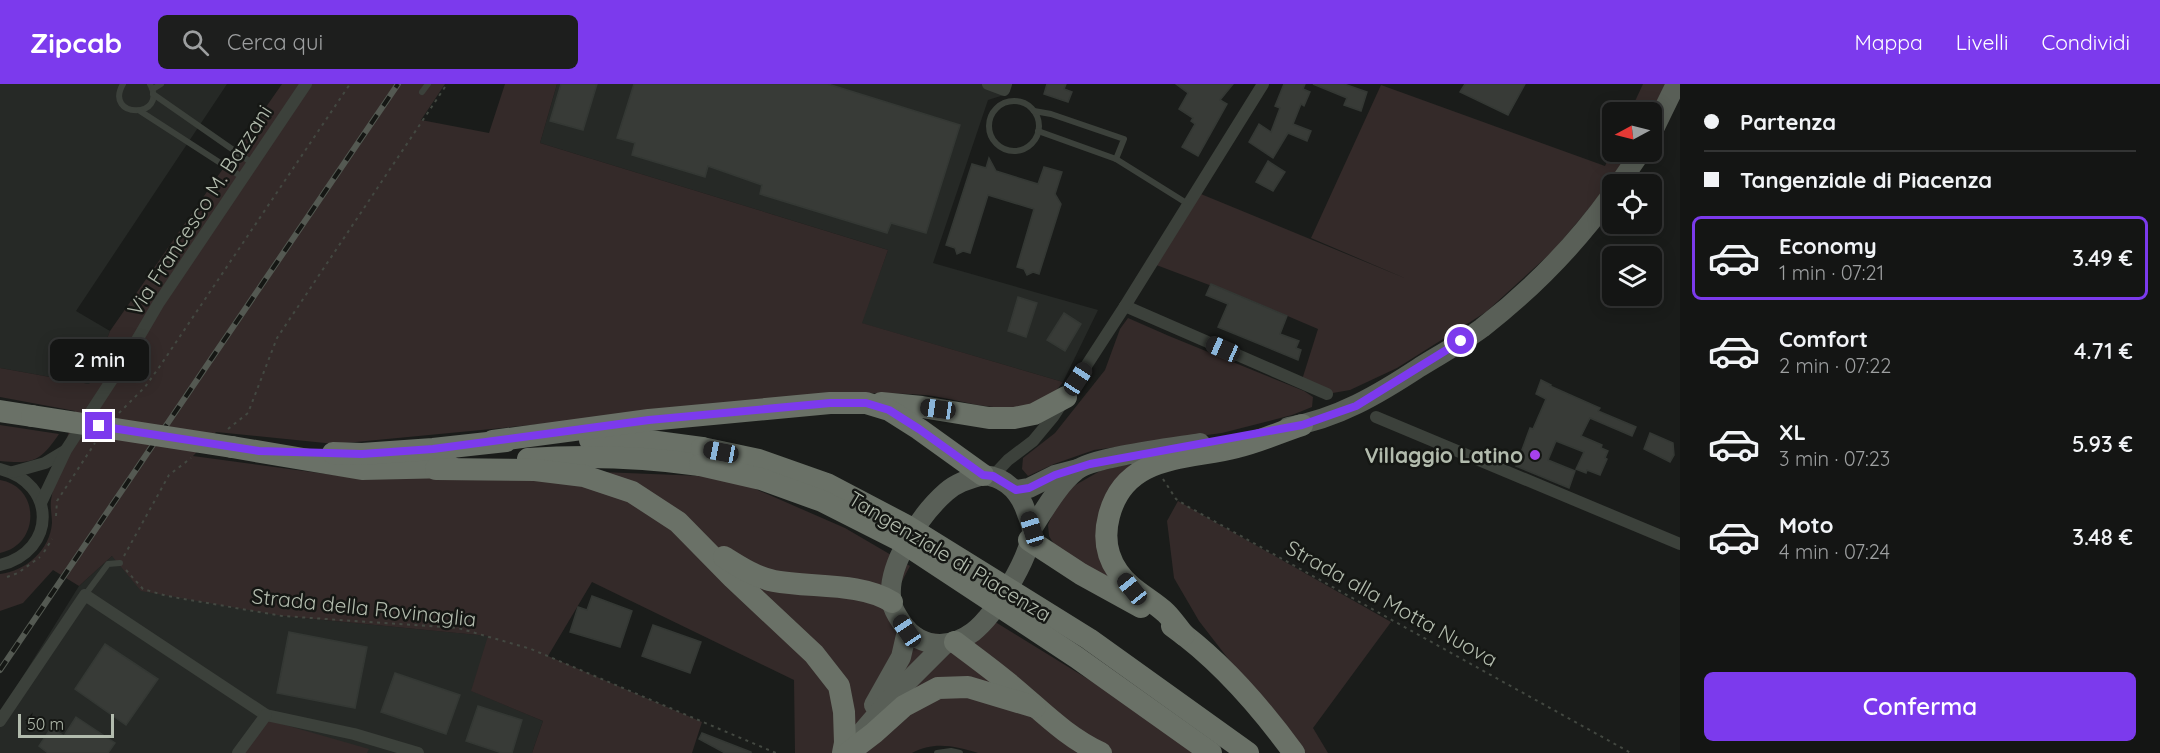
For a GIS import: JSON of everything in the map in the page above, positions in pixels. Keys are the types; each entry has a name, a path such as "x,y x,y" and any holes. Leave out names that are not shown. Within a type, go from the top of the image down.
{"highway":[{"path":"493,441 649,420 830,403 895,404 989,417 1014,417 1034,414 1066,397"},
{"path":"866,403 889,410 988,476"},
{"name":"Tangenziale di Piacenza","path":"0,411 227,440 259,451 362,469 436,469 503,461 566,457 701,456 759,459 827,484 907,526 1089,639 1248,753"},
{"path":"1294,753 1248,694 1184,634 1166,613 1132,589 1117,571 1107,547 1106,530 1111,507 1120,491 1137,473 1154,464 1237,447 1302,425"},
{"name":"Tangenziale di Piacenza","path":"259,451 362,454 433,449 493,441 642,440 701,456 822,501 898,540 1076,657 1211,753"},
{"path":"436,469 535,470 584,476 632,492 678,522 733,578 814,654 839,686 844,712 845,743 849,749 874,733 904,706 938,688 968,687 1035,707"},
{"path":"1031,535 1081,574 1154,614 1184,634"},
{"path":"702,544 754,575 773,581 862,591 880,595 892,602"},
{"path":"950,643 1008,682 1081,744 1101,753"}],"main road":[{"path":"1662,113 1676,84"},
{"path":"950,643 931,644 918,639 907,631 898,618 892,602 892,579 900,556 911,535 947,491 964,480 988,476 1016,490 1029,488 1055,475 1106,460 1302,425 1356,406 1481,328 1536,281 1575,240 1602,206"},
{"path":"849,749 913,674 950,643 973,633 987,618 1004,596 1027,549 1031,535 1052,498 1077,469"},
{"path":"1016,490 1027,512 1031,535"},
{"path":"849,749 900,657 907,631"}],"street":[{"name":"Via Francesco M. Bazzani","path":"41,503 66,450 130,352 158,304 306,84"},
{"path":"988,84 1005,87"},
{"path":"988,476 1033,441 1066,397 1263,84"},
{"path":"1125,306 1327,394"},
{"path":"1376,417 1680,544"},
{"name":"Via Francesco M. Bazzani","path":"13,472 45,463 66,450"},
{"path":"0,469 13,472 26,480 35,490 41,503 43,517 41,531 35,544 25,555 13,562 0,565"},
{"path":"0,721 85,595 266,715 354,734 418,753"},
{"path":"238,753 266,715"}],"lane":[{"path":"152,89 161,84"},
{"path":"422,92 428,84"},
{"path":"121,85 120,97 125,107 140,111 242,177"},
{"path":"140,111 150,105 152,89"},
{"path":"152,89 252,163"},
{"path":"1034,111 1039,124 1038,131 1030,145 1015,151 999,146 990,132 992,116 1003,104 1020,102 1034,111 1051,114 1124,139 1116,159"},
{"path":"1038,131 1116,159 1188,204"},
{"path":"85,595 108,564 120,563"},
{"path":"938,753 951,751 960,753"}],"path":[{"path":"114,419 145,387 350,84"},
{"path":"227,440 248,413 277,338 447,84"},
{"path":"55,520 57,501 101,435"},
{"path":"120,563 169,475 195,455"},
{"name":"Strada alla Motta Nuova","path":"1154,464 1168,490 1187,506 1630,753"},
{"path":"0,578 18,573 34,563 48,547 52,536"},
{"name":"Strada della Rovinaglia","path":"120,563 142,589 167,596 282,616 458,628 491,637 531,650 776,753"}],"shaded area":[{"path":"0,84 227,84 76,311 110,331 89,384 0,368"},
{"path":"282,84 445,84 421,120 489,133 505,84 557,84 540,143 888,250 862,323 1063,382 1050,396 1034,404 1017,408 998,408 925,395 864,393 335,444 216,432 193,456 356,478 550,470 728,477 845,528 910,566 900,585 901,604 913,624 929,633 950,635 971,622 979,612 1208,753 978,753 961,748 936,746 912,753 795,753 794,680 592,582 548,656 702,722 692,753 532,753 543,721 471,691 488,636 283,616 141,591 112,556 79,586 53,570 23,603 0,611 0,574 19,569 27,564 35,558 47,542 52,523 53,489 75,411 0,397 0,368 89,384 110,331"},
{"path":"557,84 1010,84 1007,94 988,100 933,263 1098,310 1063,382 861,323 888,250 540,143"},
{"path":"1643,84 1668,84 1658,102 1635,102"},
{"path":"1381,85 1605,166 1607,162 1626,162 1618,174 1602,174 1602,193 1554,250 1486,312 1397,368 1350,390 1327,394 1301,383 1318,329 1151,263 1196,192 1407,279 1311,238"},
{"path":"1128,318 1304,391 1313,397 1312,407 1292,415 1222,433 1094,450 1028,476 1022,469 1023,458 1055,433 1105,370 1120,329"},
{"path":"0,425 59,434 41,456 35,459 20,462 0,461"},
{"path":"1130,465 1132,468 1116,486 1113,582 1057,549 1049,536 1048,525 1056,506 1072,487 1100,471"},
{"path":"0,480 13,485 23,493 29,504 30,516 23,539 13,548 0,553"},
{"path":"1178,501 1391,622 1313,728 1328,753 1301,753 1199,621 1174,578 1167,521"},
{"path":"112,556 283,616 489,636 472,691 543,721 532,753 0,753 0,713 79,586"},
{"path":"261,718 369,749 367,753 237,753"}],"building":[{"path":"561,84 597,84 583,130 550,121"},
{"path":"634,84 828,84 960,125 926,233 891,223 887,233 760,194 762,185 708,166 705,177 632,155 635,143 617,138"},
{"path":"1047,84 1066,84 1064,89 1072,92 1068,102 1044,94"},
{"path":"1176,84 1233,84 1220,100 1227,104 1198,156 1182,147 1195,124 1191,121 1193,118 1179,109 1188,93"},
{"path":"1284,84 1305,84 1303,89 1310,92 1304,106 1301,104 1293,124 1311,131 1307,141 1288,133 1273,158 1249,142 1259,124 1271,132 1280,108 1275,106"},
{"path":"1313,84 1344,84 1367,92 1361,111 1344,105 1347,98"},
{"path":"1465,84 1525,84 1508,115 1460,92"},
{"path":"989,158 996,171 1038,184 1044,167 1062,172 1055,194 1061,204 1039,274 1033,272 1027,275 1024,269 1017,267 1034,209 988,195 970,253 963,251 957,254 955,248 946,245 972,164 986,168"},
{"path":"1268,161 1285,172 1273,191 1256,182"},
{"path":"1211,284 1287,316 1280,334 1299,341 1296,348 1301,350 1298,360 1218,327 1228,304 1206,295"},
{"path":"1018,297 1037,303 1026,337 1008,331"},
{"path":"1064,313 1081,324 1065,351 1047,340"},
{"path":"1541,380 1600,408 1598,411 1636,427 1632,436 1590,418 1581,436 1602,445 1601,448 1608,451 1600,475 1576,469 1584,452 1556,441 1548,460 1575,471 1569,488 1516,466 1530,428 1533,429 1546,399 1536,394"},
{"path":"1650,433 1673,443 1674,455 1670,462 1644,449"},
{"path":"592,596 632,611 620,647 570,632 578,607 587,610"},
{"path":"653,625 701,642 690,673 642,656"},
{"path":"289,632 367,647 355,708 277,693"},
{"path":"105,644 158,679 126,725 75,689"},
{"path":"395,673 460,695 446,734 381,712"},
{"path":"478,706 522,720 512,753 502,753 466,741"},
{"path":"76,717 115,743 108,753 48,753 39,746 51,728 64,736"},
{"path":"702,733 751,753 725,753 699,739"}],"railway":[{"path":"0,670 398,84"}],"place":[{"name":"Villaggio Latino","path":"1535,455"}],"route":[{"path":"99,426 259,451 362,454 433,449 649,420 830,403 866,403 889,410 983,475 993,476 1016,490 1029,488 1055,475 1106,460 1302,425 1328,417 1356,406 1461,341"}]}
